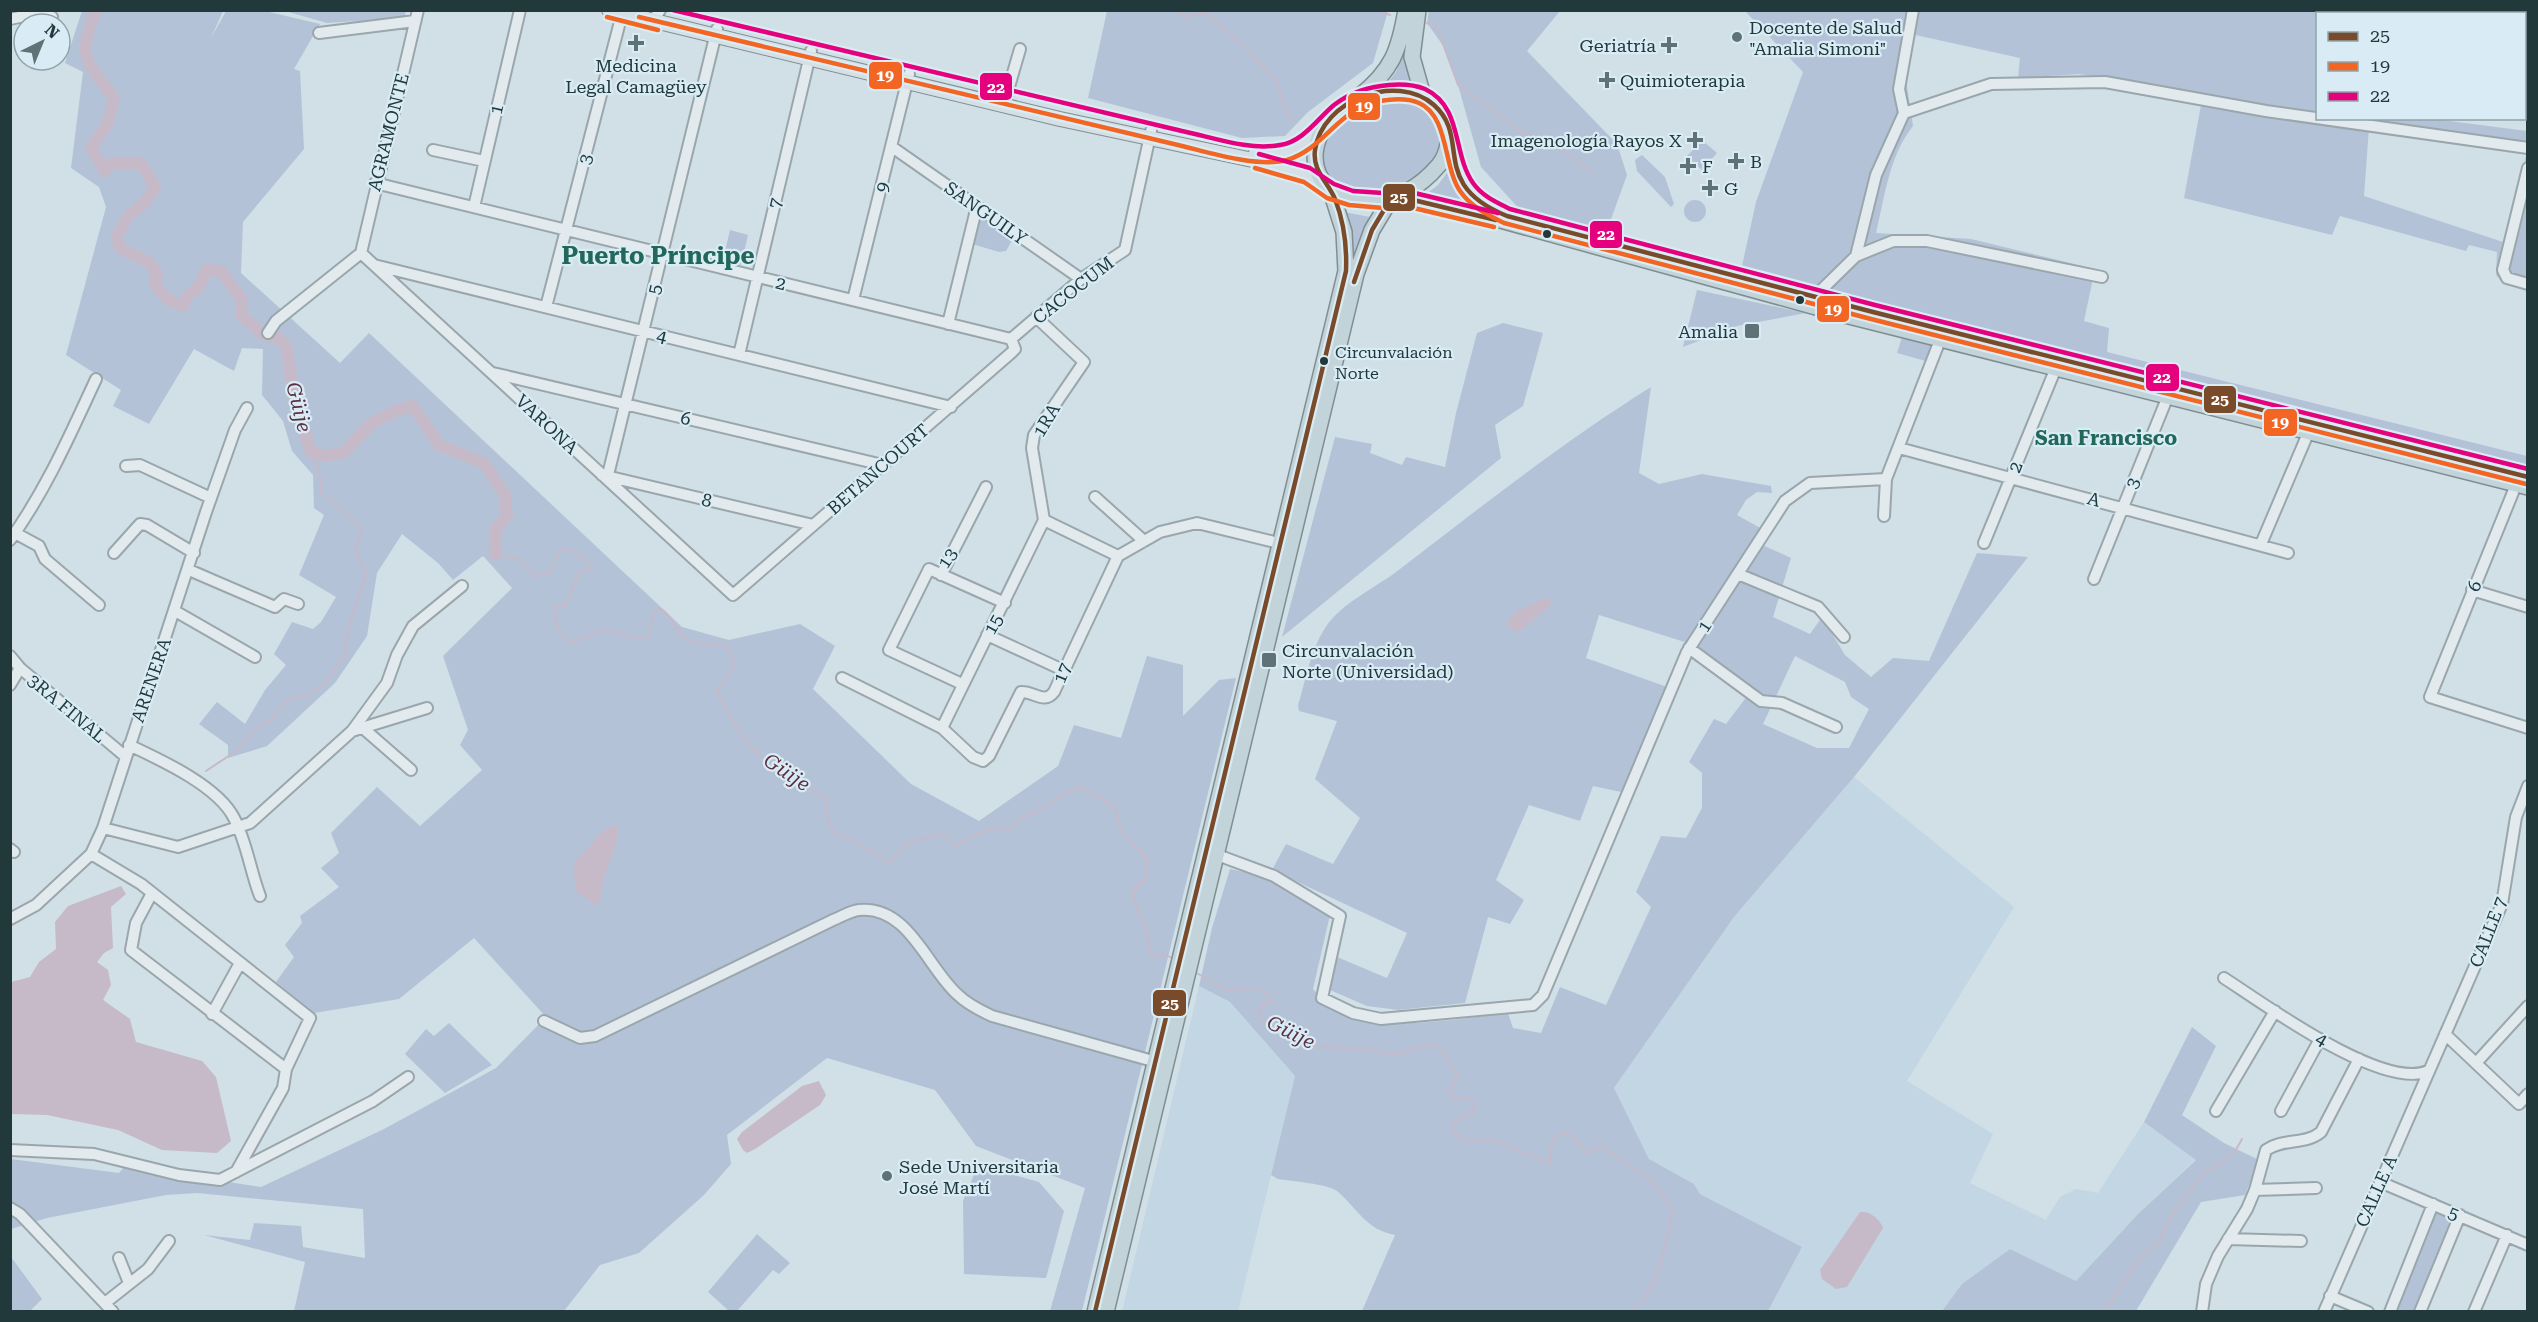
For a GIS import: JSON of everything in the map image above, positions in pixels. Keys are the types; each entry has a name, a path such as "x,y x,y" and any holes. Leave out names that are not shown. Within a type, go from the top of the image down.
{"highway":[{"path":"1095,1311 1186,955 1285,544 1346,271 1344,232 1331,191 1320,177 1314,156 1316,146 1330,117 1360,96 1389,68 1402,35 1406,10"},
{"path":"1418,10 1412,57 1423,96 1443,114 1454,165 1462,182 1489,210 1811,300"},
{"path":"1360,96 1385,92 1423,96"},
{"path":"1285,544 1356,274 1372,230 1395,198 1440,164 1447,153 1449,136"},
{"path":"1331,191 1362,200 1395,198 1475,213 2522,481"},
{"path":"1106,1311 1159,1063"}],"main road":[{"path":"642,10 716,33 1290,168 1307,175 1331,191"},
{"path":"618,12 657,15"},
{"path":"1151,135 1270,155 1300,147 1330,117"}],"street":[{"name":"1","path":"474,207 520,10"},
{"path":"1856,256 1876,175 1904,113 1899,89 1913,10"},
{"name":"3","path":"546,307 567,230 618,12"},
{"path":"319,33 417,16"},
{"name":"AGRAMONTE","path":"361,253 375,183 417,16"},
{"name":"5","path":"605,476 626,404 716,33"},
{"path":"1005,100 1020,49"},
{"name":"7","path":"740,355 811,55"},
{"name":"9","path":"853,300 908,78"},
{"path":"1904,113 1991,84 2105,82 2316,118"},
{"path":"2330,120 2528,148"},
{"name":"CACOCUM","path":"1011,339 1081,279 1125,250 1151,135"},
{"name":"SANGUILY","path":"892,147 1081,279"},
{"path":"433,150 484,161"},
{"path":"2528,168 2526,185 2503,270 2507,278 2528,284"},
{"name":"2","path":"375,183 1011,339"},
{"path":"948,324 977,206"},
{"path":"1811,300 1856,256 1893,241 1927,241 2102,277"},
{"path":"268,333 276,321 361,253"},
{"name":"VARONA","path":"361,253 733,595"},
{"name":"4","path":"373,265 951,407"},
{"name":"1RA","path":"1036,317 1084,362 1034,435 1032,448 1044,520"},
{"path":"1884,516 1886,479 1942,334"},
{"name":"BETANCOURT","path":"733,595 1011,354 1015,349 1011,339"},
{"name":"2","path":"1984,543 2058,362"},
{"name":"6","path":"490,372 883,465"},
{"path":"96,379 56,465 31,512 13,536 39,546 45,560 99,605"},
{"name":"3","path":"2094,579 2170,391"},
{"name":"ARENERA","path":"10,920 36,905 91,854 103,828 211,498 235,430 247,408"},
{"path":"2261,544 2311,428"},
{"name":"A","path":"1899,448 2288,553"},
{"path":"126,466 140,465 211,498"},
{"name":"8","path":"605,476 813,525"},
{"name":"1","path":"1210,853 1274,876 1340,916 1322,998 1353,1013 1381,1018 1533,1005 1543,995 1689,648 1785,501 1810,483 1886,479"},
{"name":"6","path":"2522,481 2472,590 2430,697 2528,728"},
{"name":"13","path":"962,684 889,650 929,569 941,575 986,487"},
{"path":"1095,497 1144,541"},
{"path":"1044,520 1118,556 1160,532 1197,523 1285,544"},
{"name":"15","path":"942,728 1044,520"},
{"path":"114,553 140,524 147,525 194,553"},
{"name":"17","path":"942,728 973,757 982,762 989,756 1021,692 1028,692 1044,699 1050,698 1118,556"},
{"path":"189,570 275,607 284,599 298,604"},
{"path":"1738,574 1818,607 1844,637"},
{"path":"941,575 1005,603"},
{"path":"103,828 178,847 238,829 250,823 352,731 387,683 413,626 462,586"},
{"path":"2472,590 2528,607"},
{"path":"175,611 255,657"},
{"path":"987,635 1063,670"},
{"path":"1689,648 1761,701 1782,703 1836,727"},
{"name":"3RA FINAL","path":"10,657 126,758"},
{"path":"10,685 20,668"},
{"path":"842,678 942,728"},
{"path":"352,731 427,708"},
{"path":"364,729 411,770"},
{"path":"129,745 179,769 222,802 233,816 260,896"},
{"name":"CALLE 7","path":"2428,1071 2502,904 2516,817 2528,786"},
{"path":"91,854 152,893 310,1018 286,1069 283,1088 236,1172"},
{"path":"152,893 136,923 131,950 286,1069"},
{"path":"544,1021 580,1038 595,1036 858,910 871,911 897,920 956,994 974,1008 992,1016 1159,1063"},
{"path":"212,1014 240,963"},
{"name":"4","path":"2224,978 2320,1039 2359,1059 2404,1075 2417,1076 2428,1071"},
{"path":"2476,1063 2528,1006"},
{"path":"2216,1112 2275,1011"},
{"path":"2445,1034 2519,1104 2528,1094"},
{"path":"2281,1111 2320,1039"},
{"path":"2202,1311 2206,1284 2255,1190 2266,1150 2276,1143 2314,1138 2321,1132 2359,1059"},
{"name":"CALLE A","path":"2324,1311 2428,1071"},
{"path":"10,1150 94,1154 207,1180 220,1180 373,1101 408,1077"},
{"name":"5","path":"2380,1182 2528,1245"},
{"path":"2255,1190 2316,1188"},
{"path":"2390,1311 2433,1204"},
{"path":"10,1208 20,1214 109,1307 129,1283 148,1269 169,1241"},
{"path":"2420,1311 2460,1215"},
{"path":"2474,1311 2507,1235"},
{"path":"2228,1239 2301,1241"},
{"path":"120,1258 129,1283"},
{"path":"2330,1296 2368,1311"}],"shaded area":[{"path":"1107,10 1388,11 1373,63 1308,112 1285,136 1242,138 1088,98"},
{"path":"1429,10 1560,11 1527,51 1617,144 1627,175 1606,233 1523,213 1481,167 1458,85 1444,47 1427,23"},
{"path":"82,11 223,11 211,38 226,11 265,11 320,24 294,69 300,71 304,149 243,222 241,273 340,363 369,333 682,627 729,640 800,624 835,646 813,689 911,784 979,821 1058,766 1074,725 1121,738 1147,656 1183,665 1183,716 1219,680 1236,678 1082,1311 1050,1311 1085,1188 976,1146 935,1090 827,1058 727,1135 731,1164 704,1195 639,1253 600,1265 564,1311 294,1311 305,1262 204,1235 250,1240 254,1223 301,1226 303,1247 365,1258 363,1209 197,1193 166,1195 47,1218 11,1229 11,1159 119,1173 125,1166 261,1187 384,1129 496,1068 546,1017 474,938 399,999 314,1013 276,982 294,957 285,945 302,923 300,916 339,887 321,868 339,853 331,833 377,787 420,826 482,770 460,745 468,730 443,656 512,588 483,556 453,580 438,563 402,534 377,573 367,636 335,683 267,746 228,758 228,745 199,724 217,702 245,724 265,690 286,665 274,654 292,622 313,629 321,622 336,597 299,575 324,515 314,508 313,475 292,451 283,421 262,395 263,349 242,348 234,371 194,349 149,424 113,406 121,390 66,355 106,207 99,187 71,168 83,72 72,66 72,42"},
{"path":"285,11 406,11 404,18 327,23"},
{"path":"1745,11 2390,11 2316,12 2316,120 2442,120 2527,131 2527,151 2527,291 2503,283 2496,275 2497,252 2469,245 2466,251 2340,216 2332,235 2184,198 2203,94 2079,74 2018,78 2020,58 1911,34 1905,73 1913,126 1893,163 1876,233 1971,239 2095,269 2084,321 2109,328 2107,352 2527,456 2527,468 1994,333 1820,292 1815,296 1740,275 1756,202 1803,72","holes":["2369,127 2527,151 2506,243 2364,196"]},
{"path":"1405,46 1408,68 1415,88 1386,85 1396,72"},
{"path":"1392,98 1420,103 1432,112 1439,122 1442,133 1439,155 1424,176 1409,188 1352,200 1320,170 1320,142 1332,123 1350,110 1360,105"},
{"path":"1702,140 1717,153 1702,170 1687,156"},
{"path":"1642,155 1665,177 1674,204 1671,207 1637,171 1635,160"},
{"path":"1449,170 1458,189 1471,205 1417,201 1438,185"},
{"path":"1691,200 1699,200 1706,207 1706,215 1699,222 1691,222 1684,215 1684,207"},
{"path":"980,212 1014,237 1006,251 999,252 972,244"},
{"path":"1344,212 1370,217 1352,261"},
{"path":"730,230 748,235 741,265 723,260"},
{"path":"1697,290 1806,313 1737,326 1683,347"},
{"path":"1503,323 1543,333 1523,406 1495,425 1501,458 1282,637 1335,437 1372,444 1370,453 1402,465 1406,457 1445,467 1456,413 1477,333"},
{"path":"1902,337 1935,345 1929,362 1897,353"},
{"path":"1651,387 1639,473 1659,484 1702,474 1771,486 1772,493 1757,492 1746,500 1737,515 1764,530 1756,542 1791,558 1773,617 1810,634 1822,617 1845,655 1871,677 1893,658 1929,661 1977,553 2028,557 1854,777 1734,917 1614,1088 1649,1159 1694,1184 1700,1194 1802,1247 1768,1311 1362,1311 1395,1235 1369,1223 1337,1191 1318,1185 1278,1179 1271,1175 1295,1076 1230,1002 1199,986 1212,928 1230,869 1264,876 1330,915 1313,989 1330,1007 1349,1017 1370,1021 1417,1023 1508,1013 1513,1028 1541,1033 1560,987 1606,1005 1651,907 1636,892 1661,836 1686,838 1702,808 1702,773 1689,762 1714,719 1726,724 1751,691 1691,644 1599,615 1586,658 1667,687 1621,792 1593,786 1580,821 1529,805 1496,880 1524,900 1510,924 1488,917 1465,1003 1398,1010 1367,1006 1330,990 1337,957 1387,978 1407,933 1272,870 1286,844 1333,864 1360,818 1315,779 1337,721 1299,711 1298,705 1309,666 1325,628 1350,603 1391,576 1523,475","holes":["1795,656 1845,682 1851,697 1869,709 1849,748 1817,748 1763,724"]},
{"path":"1549,597 1551,605 1520,631 1507,626 1507,621 1519,610"},
{"path":"1854,777 2014,907 1907,1081 1993,1134 1970,1183 2046,1220 2060,1197 2076,1189 2098,1193 2144,1122 2196,1159 2138,1214 2076,1281 2010,1249 1962,1284 1941,1311 1768,1311 1802,1247 1700,1194 1694,1184 1649,1159 1614,1088 1734,917"},
{"path":"614,825 618,827 615,845 604,880 601,899 595,905 575,890 574,863 604,830"},
{"path":"121,886 126,894 111,907 113,948 104,953 97,962 108,970 111,985 103,1000 130,1019 136,1042 202,1061 216,1077 231,1141 217,1153 162,1150 118,1130 47,1115 11,1114 11,982 30,977 39,962 56,949 55,922 68,906"},
{"path":"1199,986 1230,1002 1295,1076 1238,1311 1122,1312"},
{"path":"449,1023 492,1065 445,1093 405,1054 426,1029 434,1036"},
{"path":"2192,1027 2216,1046 2182,1115 2224,1143 2259,1160 2245,1195 2201,1202 2136,1311 1941,1312 1962,1284 2010,1249 2076,1281 2138,1214 2196,1160 2144,1122"},
{"path":"819,1081 826,1095 820,1105 755,1149 747,1153 743,1150 737,1139 742,1132 802,1086"},
{"path":"978,1165 1039,1182 1064,1211 1046,1278 964,1274 963,1201"},
{"path":"2437,1211 2453,1218 2416,1311 2393,1312"},
{"path":"1860,1212 1874,1216 1883,1228 1847,1287 1836,1289 1822,1279 1820,1270"},
{"path":"757,1234 790,1263 779,1274 773,1270 737,1311 729,1311 708,1292"},
{"path":"11,1257 42,1299 30,1311 11,1311"}],"waterway":[{"name":"Güije","path":"96,10 87,39 87,58 96,75 114,98 108,123 91,148 105,171 112,163 141,163 155,187 145,202 127,217 117,237 120,248 150,263 157,274 155,285 167,298 183,306 187,297 199,286 207,270 221,271 242,300 241,315 265,336 277,337 287,348 293,395 311,452 323,456 343,453 372,423 397,410 413,406 439,445 484,463 505,495 507,516 496,529 495,554"},
{"path":"1176,10 1186,16 1204,13 1208,15 1243,45 1277,81 1283,104 1292,122"},
{"path":"1376,10 1390,15"},
{"path":"1427,23 1435,27 1439,33 1458,85 1516,128 1559,149 1594,173"},
{"path":"206,771 239,749 250,733 270,720 288,700 307,695 324,685 344,655 349,626 366,575 355,549 362,528 321,492 319,470 311,452"},
{"name":"Güije","path":"495,554 519,559 535,576 548,574 561,549 576,553 587,562 593,571 580,570 565,606 555,606 557,627 562,635 571,642 606,630 645,640 650,633 652,616 659,608 667,614 680,633 688,640 704,644 726,645 735,663 717,692 745,741 768,762 785,772 796,775 810,789 826,799 828,822 835,834 853,840 890,863 907,843 943,834 957,846 969,837 983,832 1013,828 1019,819 1042,809 1062,795 1079,787 1114,806 1121,831 1147,858 1147,877 1133,891 1146,930 1151,955 1168,956 1175,960"},
{"name":"Güije","path":"1195,972 1228,991 1247,988 1265,993 1272,1002 1263,1004 1258,1016 1294,1039 1311,1046 1365,1049 1397,1055 1431,1043 1439,1048 1457,1074 1450,1091 1453,1098 1470,1098 1474,1102 1474,1112 1452,1123 1453,1131 1463,1140 1495,1141 1550,1163 1550,1150 1556,1136 1569,1133 1587,1153 1601,1146 1650,1179 1673,1209 1664,1251 1654,1281 1639,1304 1629,1312"},
{"path":"2104,1312 2140,1258 2160,1240 2170,1218 2188,1193 2204,1173 2233,1155 2242,1139"}],"transit line":[{"name":"22","path":"673,10 1243,145 1268,146 1288,143 1310,129 1334,105 1360,91 1389,85 1417,87 1437,97 1446,107 1466,171 1473,183 1485,195 1510,209 1875,305 2528,469"},
{"name":"19","path":"607,17 658,30"},
{"name":"19","path":"639,17 1247,161 1287,160 1313,146 1357,109 1387,100 1411,101 1429,109 1436,119 1455,181 1464,197 1486,214 1504,223 1871,319 2526,484"},
{"name":"25","path":"1095,1312 1346,271 1341,217 1335,199 1318,170 1315,157 1321,132 1331,117 1346,105 1363,96 1400,91 1418,95 1434,105 1445,118 1459,176 1468,190 1483,203 1507,216 1873,312 2528,477"},
{"name":"22","path":"1259,154 1310,168 1334,184 1353,191 1383,193 1402,190 1498,213"},
{"name":"19","path":"1255,168 1304,182 1327,198 1349,205 1383,208 1401,205 1494,227"},
{"name":"25","path":"1354,282 1372,230 1390,200 1401,197 1496,220"}],"place":[{"name":"Docente de Salud \"Amalia Simoni\"","path":"1737,37"},
{"name":"Medicina Legal Camagüey","path":"636,43"},
{"name":"Geriatría","path":"1669,45"},
{"name":"Quimioterapia","path":"1607,80"},
{"name":"Imagenología Rayos X","path":"1695,140"},
{"name":"B","path":"1736,161"},
{"name":"F","path":"1688,166"},
{"name":"G","path":"1710,188"},
{"name":"Amalia","path":"1752,331"},
{"name":"Circunvalación Norte","path":"1324,361"},
{"name":"Circunvalación Norte (Universidad)","path":"1269,660"},
{"name":"Sede Universitaria José Martí","path":"887,1176"}],"district":[{"name":"Puerto Príncipe","path":"658,256"},
{"name":"San Francisco","path":"2106,438"}]}
